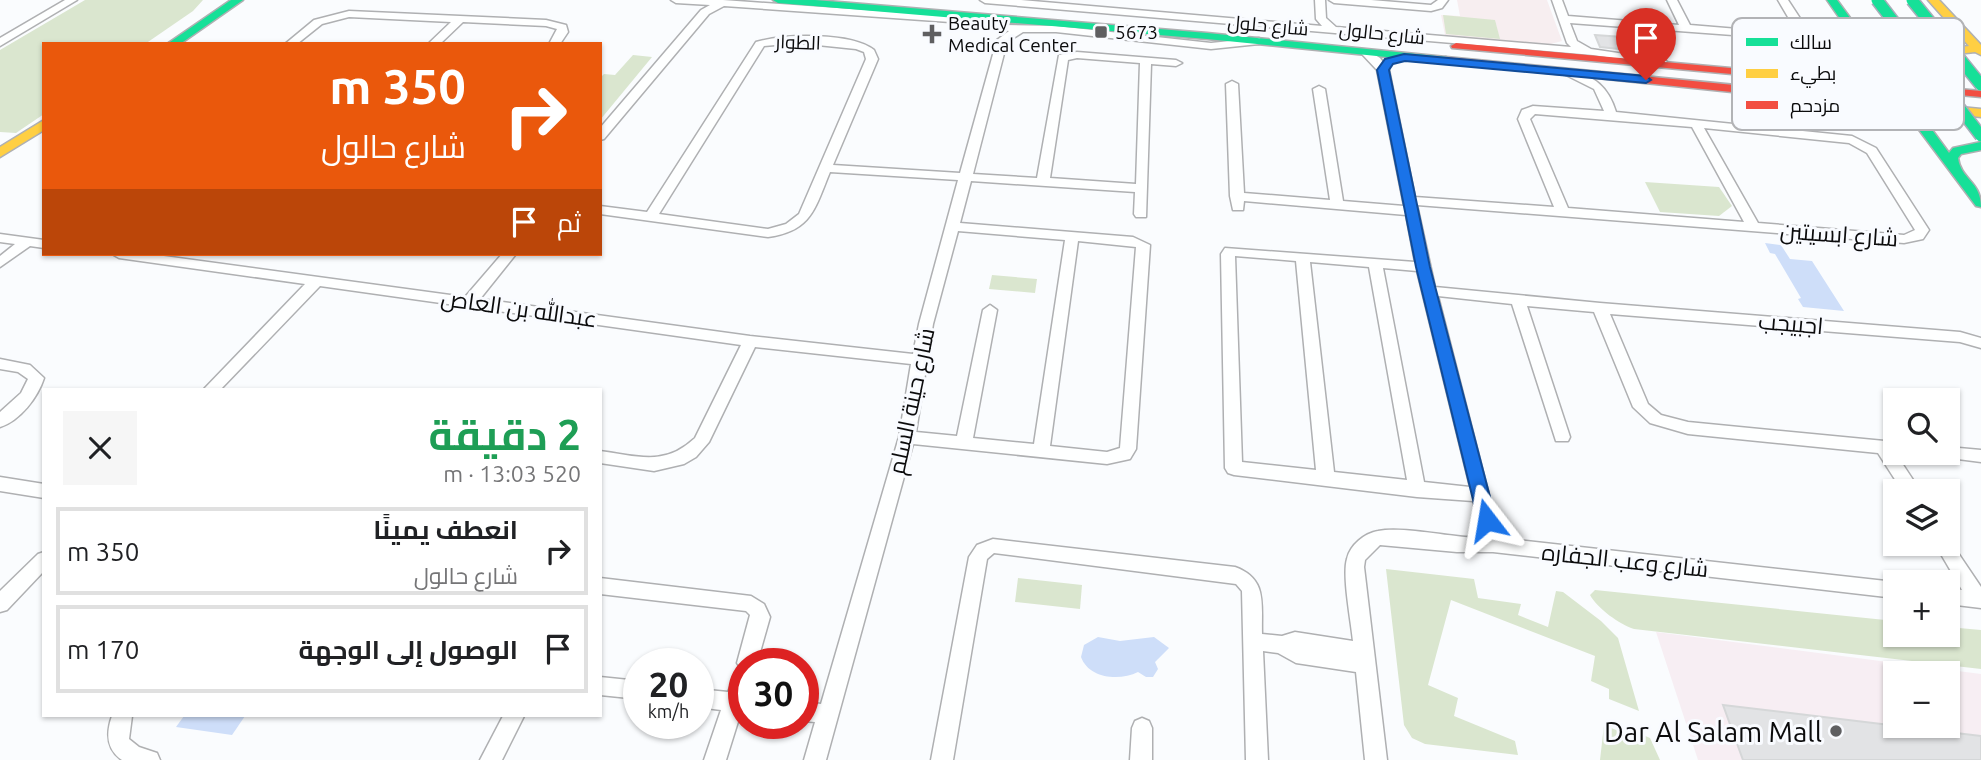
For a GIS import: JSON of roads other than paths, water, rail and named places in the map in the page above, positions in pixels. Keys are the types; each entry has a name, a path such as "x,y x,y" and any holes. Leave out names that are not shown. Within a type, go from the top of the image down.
{"main road":[{"name":"شارع حالول","path":"778,0 1279,32 1367,53 1732,88"},
{"name":"شارع حالول","path":"909,0 1732,69"},
{"path":"987,0 1012,9"},
{"path":"1832,0 1845,18"},
{"path":"1851,0 1864,18"},
{"path":"1877,0 1891,18"},
{"path":"1912,0 1927,18"},
{"path":"1933,0 1950,18"},
{"path":"163,42 229,1"},
{"path":"175,42 229,1"},
{"path":"796,1 820,9"},
{"path":"1964,34 1979,50"},
{"path":"1964,64 1981,85"},
{"path":"1565,72 1622,70 1732,80"},
{"path":"1964,113 1981,135"},
{"path":"0,153 42,125"},
{"path":"1925,130 1981,203"},
{"path":"1941,130 1947,160"},
{"path":"1947,160 1957,151 1981,146"}],"street":[{"path":"0,43 72,0"},
{"name":"شارع حلول","path":"676,0 950,19 987,26 1056,29 1211,46 1279,32"},
{"name":"شارع حلول","path":"987,0 1279,32 1334,31 1593,52 1677,64"},
{"path":"1112,13 1124,9 1136,0"},
{"path":"1136,0 1136,7 1144,16"},
{"path":"1320,0 1321,19 1334,31"},
{"path":"1335,0 1431,8 1438,6 1443,0"},
{"path":"1557,0 1572,43 1593,52"},
{"path":"1672,0 1686,29"},
{"path":"1783,0 1795,18"},
{"path":"698,1 704,6 705,12"},
{"path":"602,134 705,12 723,3"},
{"path":"293,42 318,22 341,15 556,24 562,27 563,32 556,42"},
{"path":"1279,32 1321,19"},
{"path":"1564,19 1732,32"},
{"path":"435,42 459,20"},
{"path":"987,26 1002,40 1020,29"},
{"name":"الطوار","path":"602,210 768,233 781,232 802,221 872,54 869,50 855,46 785,39 768,41 756,48 651,216"},
{"name":"شارع حينة السلم","path":"815,760 907,437 920,360 951,226 1002,40"},
{"path":"1559,50 1572,43"},
{"path":"1367,53 1383,70 1423,267 1493,545"},
{"path":"1043,182 1063,57 1077,55 1176,64"},
{"path":"1383,70 1389,62 1404,57"},
{"path":"1141,214 1146,61"},
{"path":"1565,72 1598,84 1605,94 1611,115"},
{"name":"شارع ابسيتين","path":"1232,83 1237,202 1563,213 1904,239 1918,236 1922,230 1872,151 1863,144 1842,138 1759,130"},
{"path":"1319,89 1337,204"},
{"name":"شارع ابسيتين","path":"1563,213 1524,116 1530,111 1540,109 1732,127"},
{"path":"1696,124 1754,228"},
{"path":"825,168 1141,188"},
{"path":"907,437 1116,458 1124,455 1130,443 1143,245 1136,241 951,226"},
{"path":"1041,451 1072,236"},
{"path":"0,237 42,244"},
{"path":"0,263 27,242"},
{"path":"1423,267 1235,250 1228,254 1234,468 1481,495"},
{"name":"عبدالله بن العاص","path":"156,256 192,258 317,281 470,300 750,341 920,360"},
{"path":"470,300 507,256"},
{"path":"1302,256 1326,480"},
{"path":"1375,263 1417,490"},
{"path":"213,388 317,281"},
{"name":"اجبيجب","path":"1430,291 1600,308 1960,337 1981,343"},
{"path":"1518,299 1562,437"},
{"path":"1600,308 1635,397 1641,407 1656,419 1688,428 1883,446"},
{"path":"964,443 990,310"},
{"path":"602,457 672,464 693,452 701,442 750,341"},
{"path":"0,364 22,367 32,372 36,378 35,387 26,398 0,421"},
{"path":"1960,454 1981,456"},
{"path":"0,484 42,491"},
{"name":"شارع وعب الجفاره","path":"1376,760 1354,567 1356,558 1369,542 1379,538 1457,545 1493,545 1883,589"},
{"path":"942,760 978,557 988,548 1235,575 1242,578 1251,589 1257,760"},
{"path":"1952,556 1980,600"},
{"path":"0,604 42,561"},
{"path":"602,586 751,604 760,617 751,648"},
{"path":"1960,598 1980,600"},
{"path":"1253,640 1283,645 1296,654 1366,658"},
{"path":"602,685 623,688"},
{"path":"819,713 828,714"},
{"path":"122,717 116,730 119,744 129,755 149,760"},
{"path":"491,760 513,717"},
{"path":"1141,760 1142,728"},
{"path":"715,760 728,729"}],"water":[{"path":"1765,243 1781,245 1790,259 1812,261 1844,311 1803,307 1798,299 1801,298 1775,254 1770,253"},
{"path":"1098,637 1120,641 1154,637 1169,648 1155,662 1158,669 1153,677 1146,677 1138,672 1123,677 1106,676 1091,670 1081,657 1084,645"},
{"path":"183,717 244,717 232,735 176,727"}],"place":[{"name":"5673","path":"1101,32"},
{"name":"Beauty Medical Center","path":"932,34"},
{"name":"Dar Al Salam Mall","path":"1836,731"}]}
